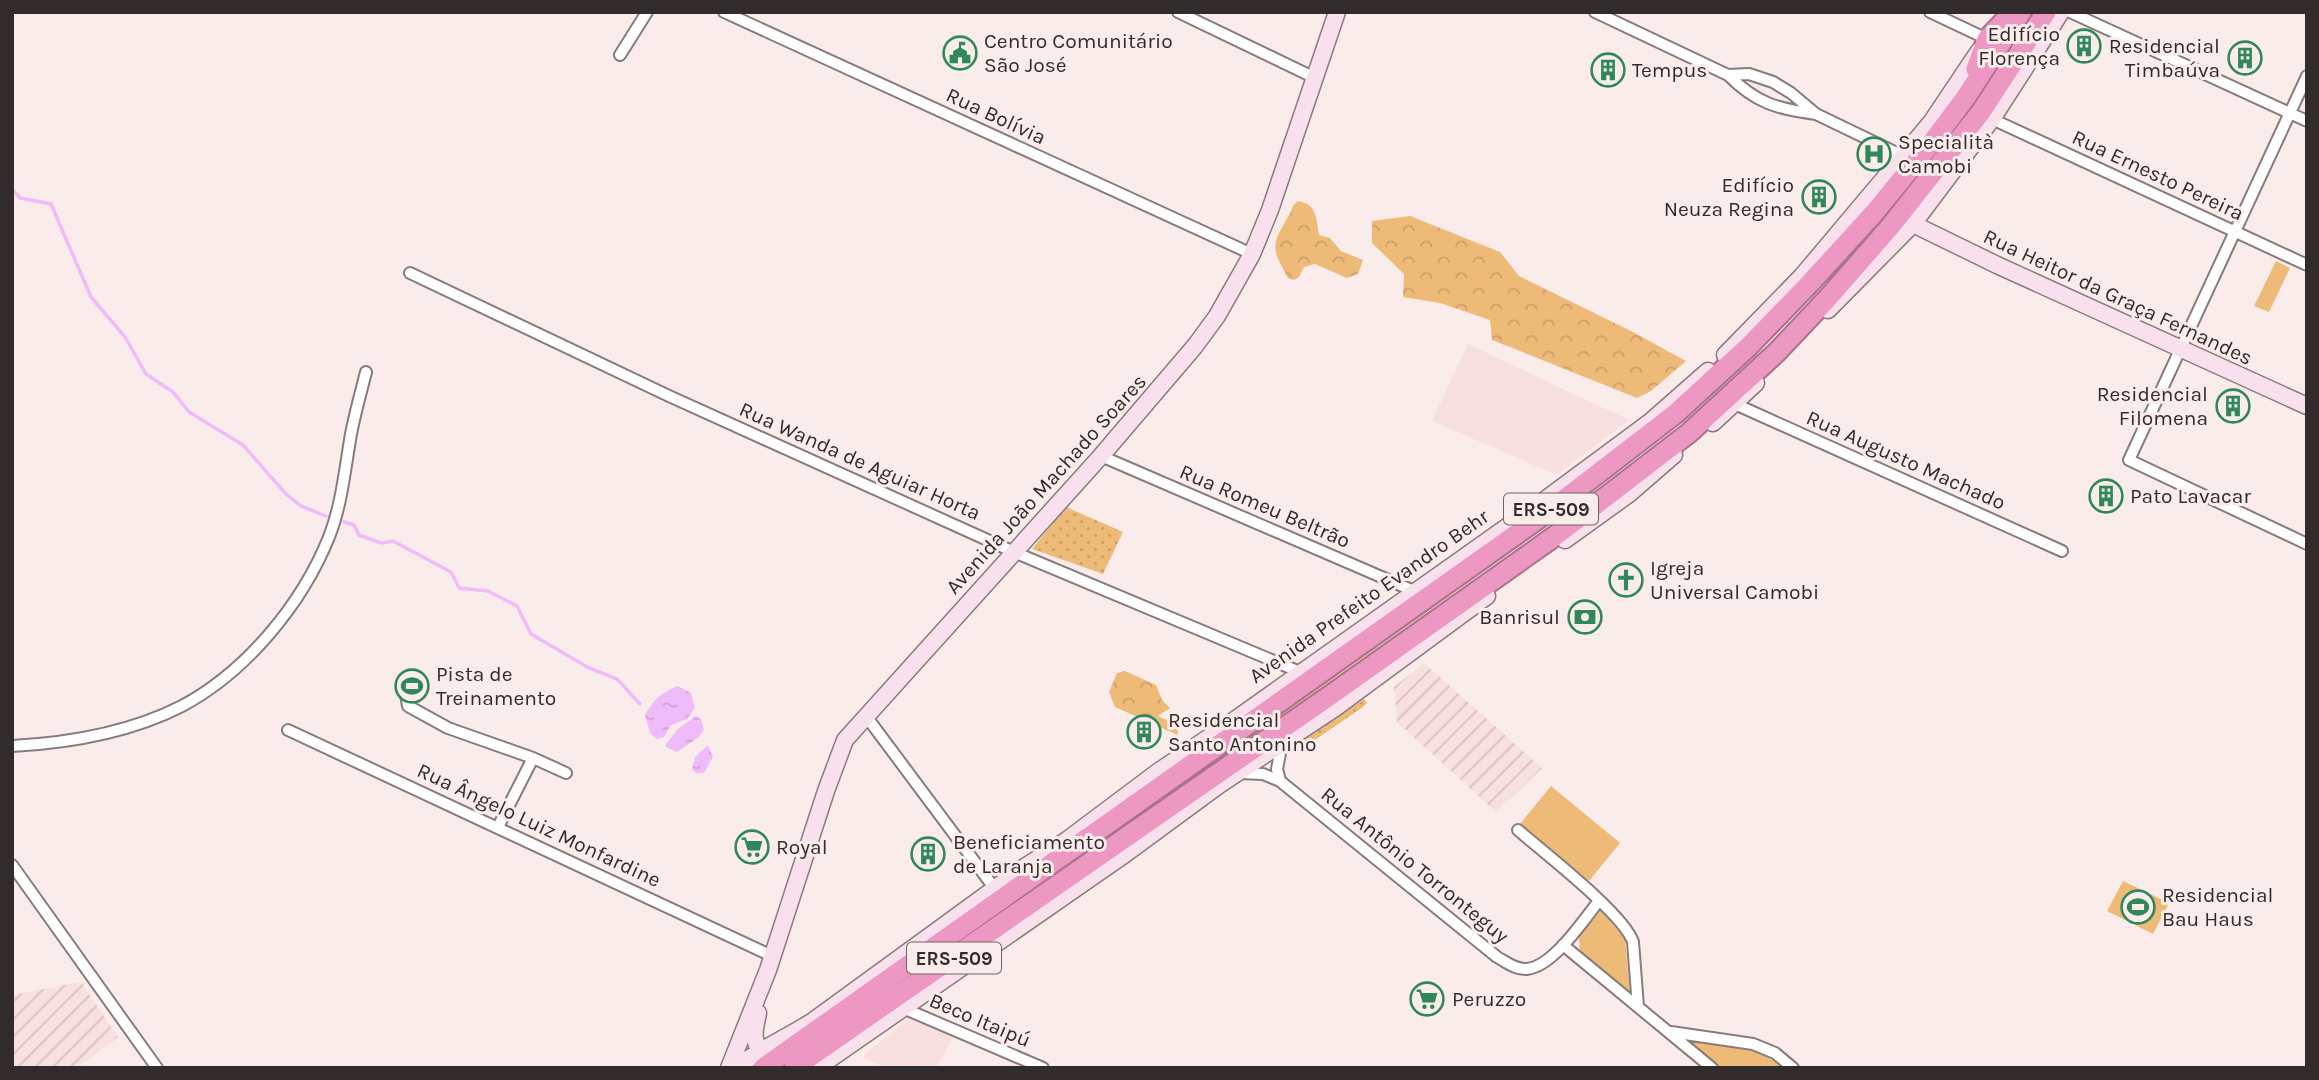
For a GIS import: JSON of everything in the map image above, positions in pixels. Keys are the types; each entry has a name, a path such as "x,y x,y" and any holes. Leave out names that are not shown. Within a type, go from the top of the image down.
{"highway":[{"name":"ERS-509","path":"1966,97 1987,38 2013,12"},
{"name":"Avenida Prefeito Evandro Behr","path":"766,1062 950,937 1549,511 1748,347 1810,283 1905,165 1966,97 2021,12"},
{"name":"ERS-509","path":"794,1068 1117,851 1640,472 1719,407 1776,353 1910,216 2046,12"},
{"name":"ERS-509","path":"1992,119 2019,56"},
{"path":"1905,165 1910,216"},
{"name":"ERS-509","path":"1776,353 1835,304"},
{"path":"1640,472 1651,449 1649,429"},
{"name":"ERS-509","path":"1426,640 1486,584"},
{"name":"ERS-509","path":"1117,851 1112,836 1115,828 1136,810 1142,799"},
{"name":"ERS-509","path":"950,937 995,889 1054,861"},
{"name":"ERS-509","path":"962,953 1011,932"}],"main road":[{"name":"Avenida João Machado Soares","path":"729,1068 770,963 845,740 1101,456 1195,346 1217,316 1252,254 1270,211 1337,12"},
{"name":"Avenida Prefeito Evandro Behr","path":"1905,165 2004,12"},
{"name":"ERS-509","path":"817,1068 1011,932 1117,851 1335,708 1629,494 1735,404 1835,304 1992,119 2061,12"},
{"name":"Rua Heitor da Graça Fernandes","path":"1910,216 1997,265 2307,405"},
{"name":"Avenida Prefeito Evandro Behr","path":"736,1068 766,1062 813,1021 1159,771 1649,429"},
{"name":"Avenida João Machado Soares","path":"766,1062 754,1042 754,1031 770,963"}],"street":[{"path":"620,55 647,12"},
{"name":"Rua Bolívia","path":"724,12 1252,254"},
{"path":"1178,12 1313,77"},
{"path":"1595,12 1728,75 1741,88 1761,101 1783,110 1816,114"},
{"path":"1930,12 1987,38"},
{"path":"2070,12 2307,121"},
{"path":"1728,75 1749,74 1773,82 1816,114 1905,165"},
{"path":"2307,76 2129,460 2307,544"},
{"name":"Rua Ernesto Pereira","path":"1992,119 2307,265"},
{"name":"Rua Wanda de Aguiar Horta","path":"410,273 669,396 1014,551 1300,672"},
{"path":"12,746 112,731 182,705 214,684 278,625 303,590 330,536 345,478 355,412 366,372"},
{"name":"Rua Augusto Machado","path":"1735,404 2062,551"},
{"name":"Rua Romeu Beltrão","path":"1101,456 1414,591"},
{"path":"405,689 408,706 448,728 533,758 566,773"},
{"path":"866,716 995,889"},
{"name":"Rua Ângelo Luiz Monfardine","path":"288,730 498,827 770,963"},
{"path":"1280,780 1277,769 1282,743"},
{"path":"498,827 533,758"},
{"path":"1237,773 1263,774 1280,780"},
{"name":"Rua Antônio Torronteguy","path":"1280,780 1508,964 1520,969 1536,967 1543,963 1563,945 1599,901"},
{"path":"1518,830 1599,901 1630,933 1638,1007"},
{"path":"12,865 157,1068"},
{"path":"1563,945 1712,1068"},
{"name":"Beco Itaipú","path":"902,1007 1043,1068"},
{"path":"1669,1032 1753,1044 1775,1052 1793,1068"}],"shaded area":[{"path":"1468,344 1629,420 1557,475 1432,421"},
{"path":"1424,663 1542,768 1496,812 1397,722 1394,687"},
{"path":"81,982 118,1037 77,1068 12,1068 12,995"},
{"path":"912,1015 954,1035 936,1068 887,1068 862,1057"}],"green space":[{"path":"1298,201 1312,209 1319,235 1330,238 1341,251 1363,260 1358,274 1347,278 1315,264 1304,267 1299,277 1294,280 1288,278 1278,259 1275,246 1293,206"},
{"path":"1410,216 1500,252 1519,276 1686,361 1651,391 1637,398 1492,340 1490,320 1440,303 1403,297 1404,274 1372,243 1372,221"},
{"path":"2276,261 2290,268 2269,312 2254,306"},
{"path":"1567,505 1545,528 1121,830 1122,826 1166,793"},
{"path":"1066,507 1123,532 1103,574 1032,549"},
{"path":"1125,671 1156,685 1162,700 1170,708 1158,716 1174,725 1178,735 1115,707 1109,692 1117,673"},
{"path":"1364,699 1367,703 1363,707 1312,742 1307,743 1304,740"},
{"path":"1551,786 1620,843 1589,881 1520,824"},
{"name":"Residencial Bau Haus","path":"2123,881 2169,903 2153,934 2107,911"},
{"path":"1601,910 1625,939 1630,993 1580,952 1579,937"},
{"path":"1685,1040 1750,1050 1784,1068 1719,1068"}],"water":[{"path":"678,686 691,693 695,708 687,719 671,725 664,737 657,739 650,733 645,715 659,697"},
{"path":"696,716 701,719 704,730 699,737 677,752 666,747 678,729"},
{"path":"708,745 713,757 704,773 696,773 692,769 695,757"}],"waterway":[{"path":"12,189 20,198 51,204 91,297 125,337 146,374 173,392 189,412 243,445 286,494 301,506 326,516"},
{"path":"344,522 354,525 359,535 381,543 393,541 451,572 459,588 488,591 517,606 531,634 589,668 617,679 640,704"}],"place":[{"name":"Edifício Florença","path":"2084,46"},
{"name":"Centro Comunitário São José","path":"960,53"},
{"name":"Residencial Timbaúva","path":"2245,58"},
{"name":"Tempus","path":"1608,70"},
{"name":"Specialità Camobi","path":"1874,154"},
{"name":"Edifício Neuza Regina","path":"1819,197"},
{"name":"Residencial Filomena","path":"2233,406"},
{"name":"Pato Lavacar","path":"2106,496"},
{"name":"Igreja Universal Camobi","path":"1626,580"},
{"name":"Banrisul","path":"1585,617"},
{"name":"Pista de Treinamento","path":"412,686"},
{"name":"Residencial Santo Antonino","path":"1144,732"},
{"name":"Royal","path":"752,847"},
{"name":"Beneficiamento de Laranja","path":"928,854"},
{"name":"Residencial Bau Haus","path":"2138,907"},
{"name":"Peruzzo","path":"1427,999"}]}
